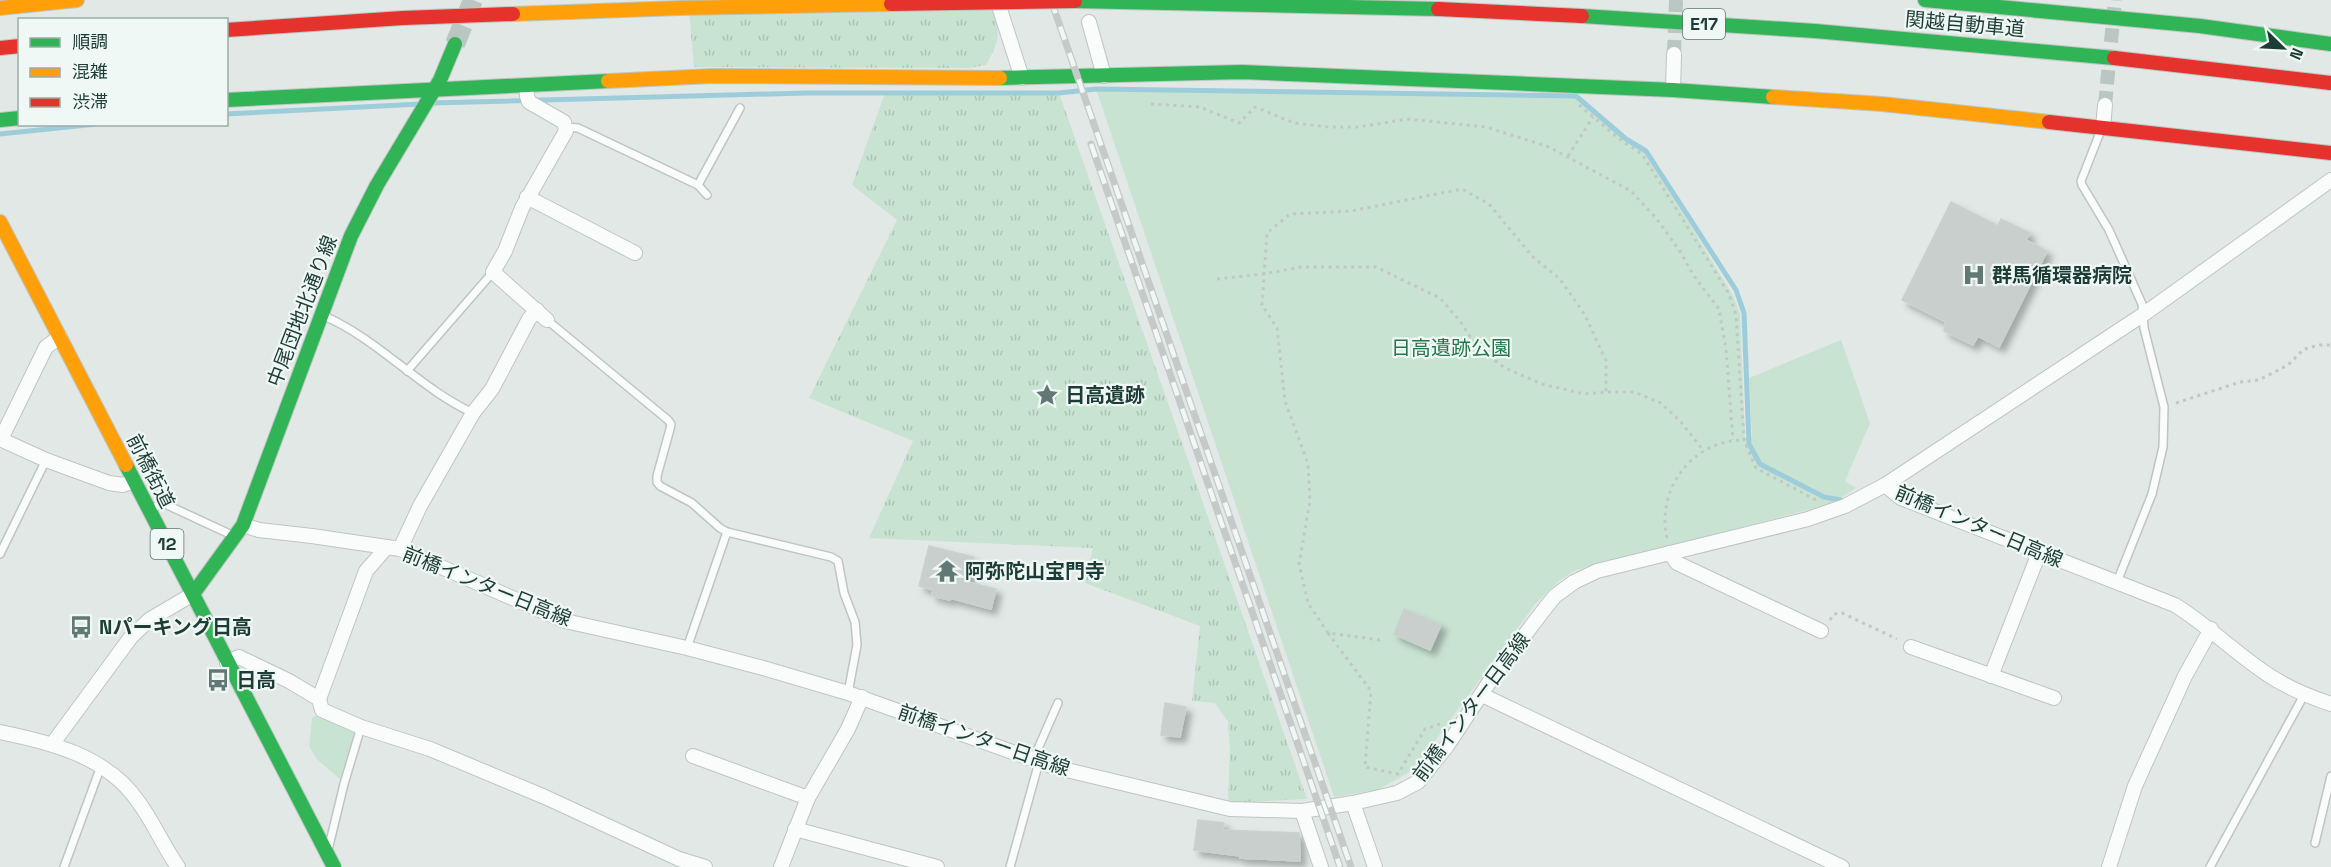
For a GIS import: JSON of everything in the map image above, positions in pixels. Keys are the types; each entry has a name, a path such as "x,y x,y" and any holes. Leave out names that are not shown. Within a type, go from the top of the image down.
{"main road":[{"path":"0,8 77,0"},
{"name":"関越自動車道","path":"1925,0 2200,26 2331,44"},
{"name":"関越自動車道","path":"228,30 403,18 680,8 1075,1 1504,12 1862,34 2089,55 2331,83"},
{"path":"2200,26 2319,28"},
{"name":"中尾団地北通り線","path":"193,594 240,531 351,236 369,199 446,68 454,44"},
{"path":"0,48 18,46"},
{"path":"228,100 526,87 712,76 1022,78 1242,72 1673,90 1882,104 2331,153"},
{"path":"0,120 18,118"},
{"name":"前橋街道","path":"0,222 330,861"}],"street":[{"path":"997,0 1022,78"},
{"path":"1089,22 1104,76"},
{"path":"1673,90 1674,54"},
{"path":"526,87 530,102 564,122 566,127 548,164 527,197 505,251 493,272 547,320"},
{"path":"2103,128 2105,105"},
{"path":"1885,485 2144,314 2331,180"},
{"path":"527,197 635,253"},
{"path":"537,310 529,319 492,389 473,413 394,548 366,571 319,699 322,710 361,727 430,749 545,797 679,859 705,867"},
{"path":"60,337 46,346 1,439 46,460 117,485 126,485 134,481"},
{"name":"前橋インター日高線","path":"240,531 259,530 394,548 564,621 687,648 763,668 855,695 1036,761 1230,809 1302,811 1397,794 1418,782 1447,746 1546,607 1564,588 1597,571 1669,546 1808,519 1837,509 1885,485 1901,498 2175,605 2211,629 2263,672 2304,695 2331,704"},
{"path":"1669,546 1677,563 1821,631"},
{"path":"1991,676 2039,553"},
{"path":"53,743 130,637 149,620 193,594"},
{"path":"2109,867 2135,786 2185,676 2211,629"},
{"path":"1911,647 2054,698"},
{"path":"228,663 239,657 289,681 319,699"},
{"path":"781,867 808,798 848,729 855,695"},
{"path":"1482,695 1842,867"},
{"path":"0,732 53,743 101,766 120,779 138,800 178,867"},
{"path":"693,756 808,798"},
{"path":"1353,803 1375,867"},
{"path":"1302,811 1321,867"},
{"path":"795,829 937,867"}],"lane":[{"path":"698,185 740,108"},
{"path":"566,127 578,128 698,185 707,195"},
{"path":"2103,128 2081,181 2109,230 2144,314 2144,327 2164,407 2163,447 2152,494 2117,582"},
{"path":"407,371 493,272"},
{"path":"321,315 368,341 407,371 473,413"},
{"path":"547,320 671,424 657,482 692,503 720,528 728,532 831,557 838,561 844,593 855,622 857,645 855,695"},
{"path":"0,554 46,460"},
{"path":"149,509 165,504 240,531"},
{"path":"687,648 728,532"},
{"path":"2210,867 2304,695"},
{"path":"1010,867 1036,761 1058,703"},
{"path":"330,861 344,784 361,727"},
{"path":"64,867 101,766"},
{"path":"2315,843 2331,777"}],"path":[{"path":"1151,105 1200,107 1239,123 1255,107 1294,123 1329,127 1359,128 1407,119 1456,123 1517,135 1549,147 1631,191 1656,219 1719,309 1726,349 1733,440"},
{"path":"1579,105 1622,141 1642,153 1729,294 1736,315 1744,440 1756,468 1805,496 1837,509"},
{"path":"1567,156 1593,117"},
{"path":"1365,767 1371,691 1308,603 1299,564 1310,501 1308,464 1285,401 1277,328 1262,305 1268,233 1290,214 1351,211 1462,189 1489,204 1533,257 1560,279 1585,315 1606,361 1606,392"},
{"path":"1217,279 1301,267 1376,267 1440,298 1477,346 1505,368 1542,384 1584,394 1634,392 1661,403 1681,422 1703,450"},
{"path":"2164,407 2240,382 2259,380 2288,365 2304,349 2331,345"},
{"path":"1669,546 1665,506 1678,475 1703,450 1733,440 1744,440"},
{"path":"1821,631 1834,614 1839,612 1909,644 1911,647"},
{"path":"1328,633 1380,640"}],"green space":[{"path":"688,0 989,0 998,33 995,47 986,65 968,68 694,67"},
{"name":"日高遺跡公園","path":"1096,89 1576,96 1626,139 1646,151 1732,294 1740,313 1745,438 1752,438 1749,378 1841,340 1870,423 1845,481 1856,488 1831,504 1576,570 1560,580 1536,603 1429,749 1408,773 1377,790 1334,797"},
{"path":"885,93 1059,93 1307,799 1228,803 1230,749 1228,722 1215,703 1192,701 1200,626 1085,583 1093,548 869,538 913,441 809,398 897,220 852,185"},
{"path":"318,715 354,730 356,736 341,780 317,759 309,746 312,718"}],"building":[{"name":"群馬循環器病院","path":"1951,202 1998,226 2001,219 2030,233 2026,240 2047,251 1999,347 1978,336 1973,345 1944,331 1946,322 1902,300"},
{"name":"阿弥陀山宝門寺","path":"929,546 974,557 968,582 996,589 991,609 950,598 950,600 932,596 933,590 919,586"},
{"path":"1404,609 1441,625 1430,650 1394,634"},
{"path":"1165,703 1186,707 1180,737 1161,735"},
{"path":"1198,820 1224,823 1223,830 1299,833 1300,861 1240,858 1241,856 1194,850"}],"waterway":[{"path":"432,103 806,93 1059,93 1096,89 1576,96 1626,139 1646,151 1736,290 1744,313 1749,444 1760,464 1824,497 1841,500"},
{"path":"228,114 420,104"},
{"path":"0,134 78,126"}],"tunnel":[{"path":"455,44 473,0"},
{"path":"1674,54 1676,0"},
{"path":"2105,105 2115,0"}],"railway":[{"path":"1051,0 1351,867"},
{"path":"1091,144 1340,867"}],"traffic: fast":[{"path":"1925,0 2200,26 2331,44"},
{"path":"1075,1 1438,9"},
{"path":"1582,16 1815,31 2114,58"},
{"path":"193,594 243,525 351,236 377,185 440,80 455,44"},
{"path":"1000,78 1242,72 1673,90 1773,97"},
{"path":"228,100 608,81"},
{"path":"0,120 18,118"},
{"path":"126,465 334,867"}],"traffic: slow":[{"path":"0,8 77,0"},
{"path":"680,8 891,4"},
{"path":"513,14 680,8"},
{"path":"608,81 712,76 1000,78"},
{"path":"1773,97 1882,104 2049,122"},
{"path":"0,222 126,465"}],"traffic: jam":[{"path":"891,4 1075,1"},
{"path":"1438,9 1582,16"},
{"path":"228,30 403,18 513,14"},
{"path":"0,48 18,46"},
{"path":"2114,58 2331,83"},
{"path":"2049,122 2331,153"}],"place":[{"name":"群馬循環器病院","path":"1974,275"},
{"name":"日高遺跡","path":"1047,395"},
{"name":"阿弥陀山宝門寺","path":"947,571"},
{"name":"Nパーキング日高","path":"81,627"},
{"name":"日高","path":"218,680"}]}
